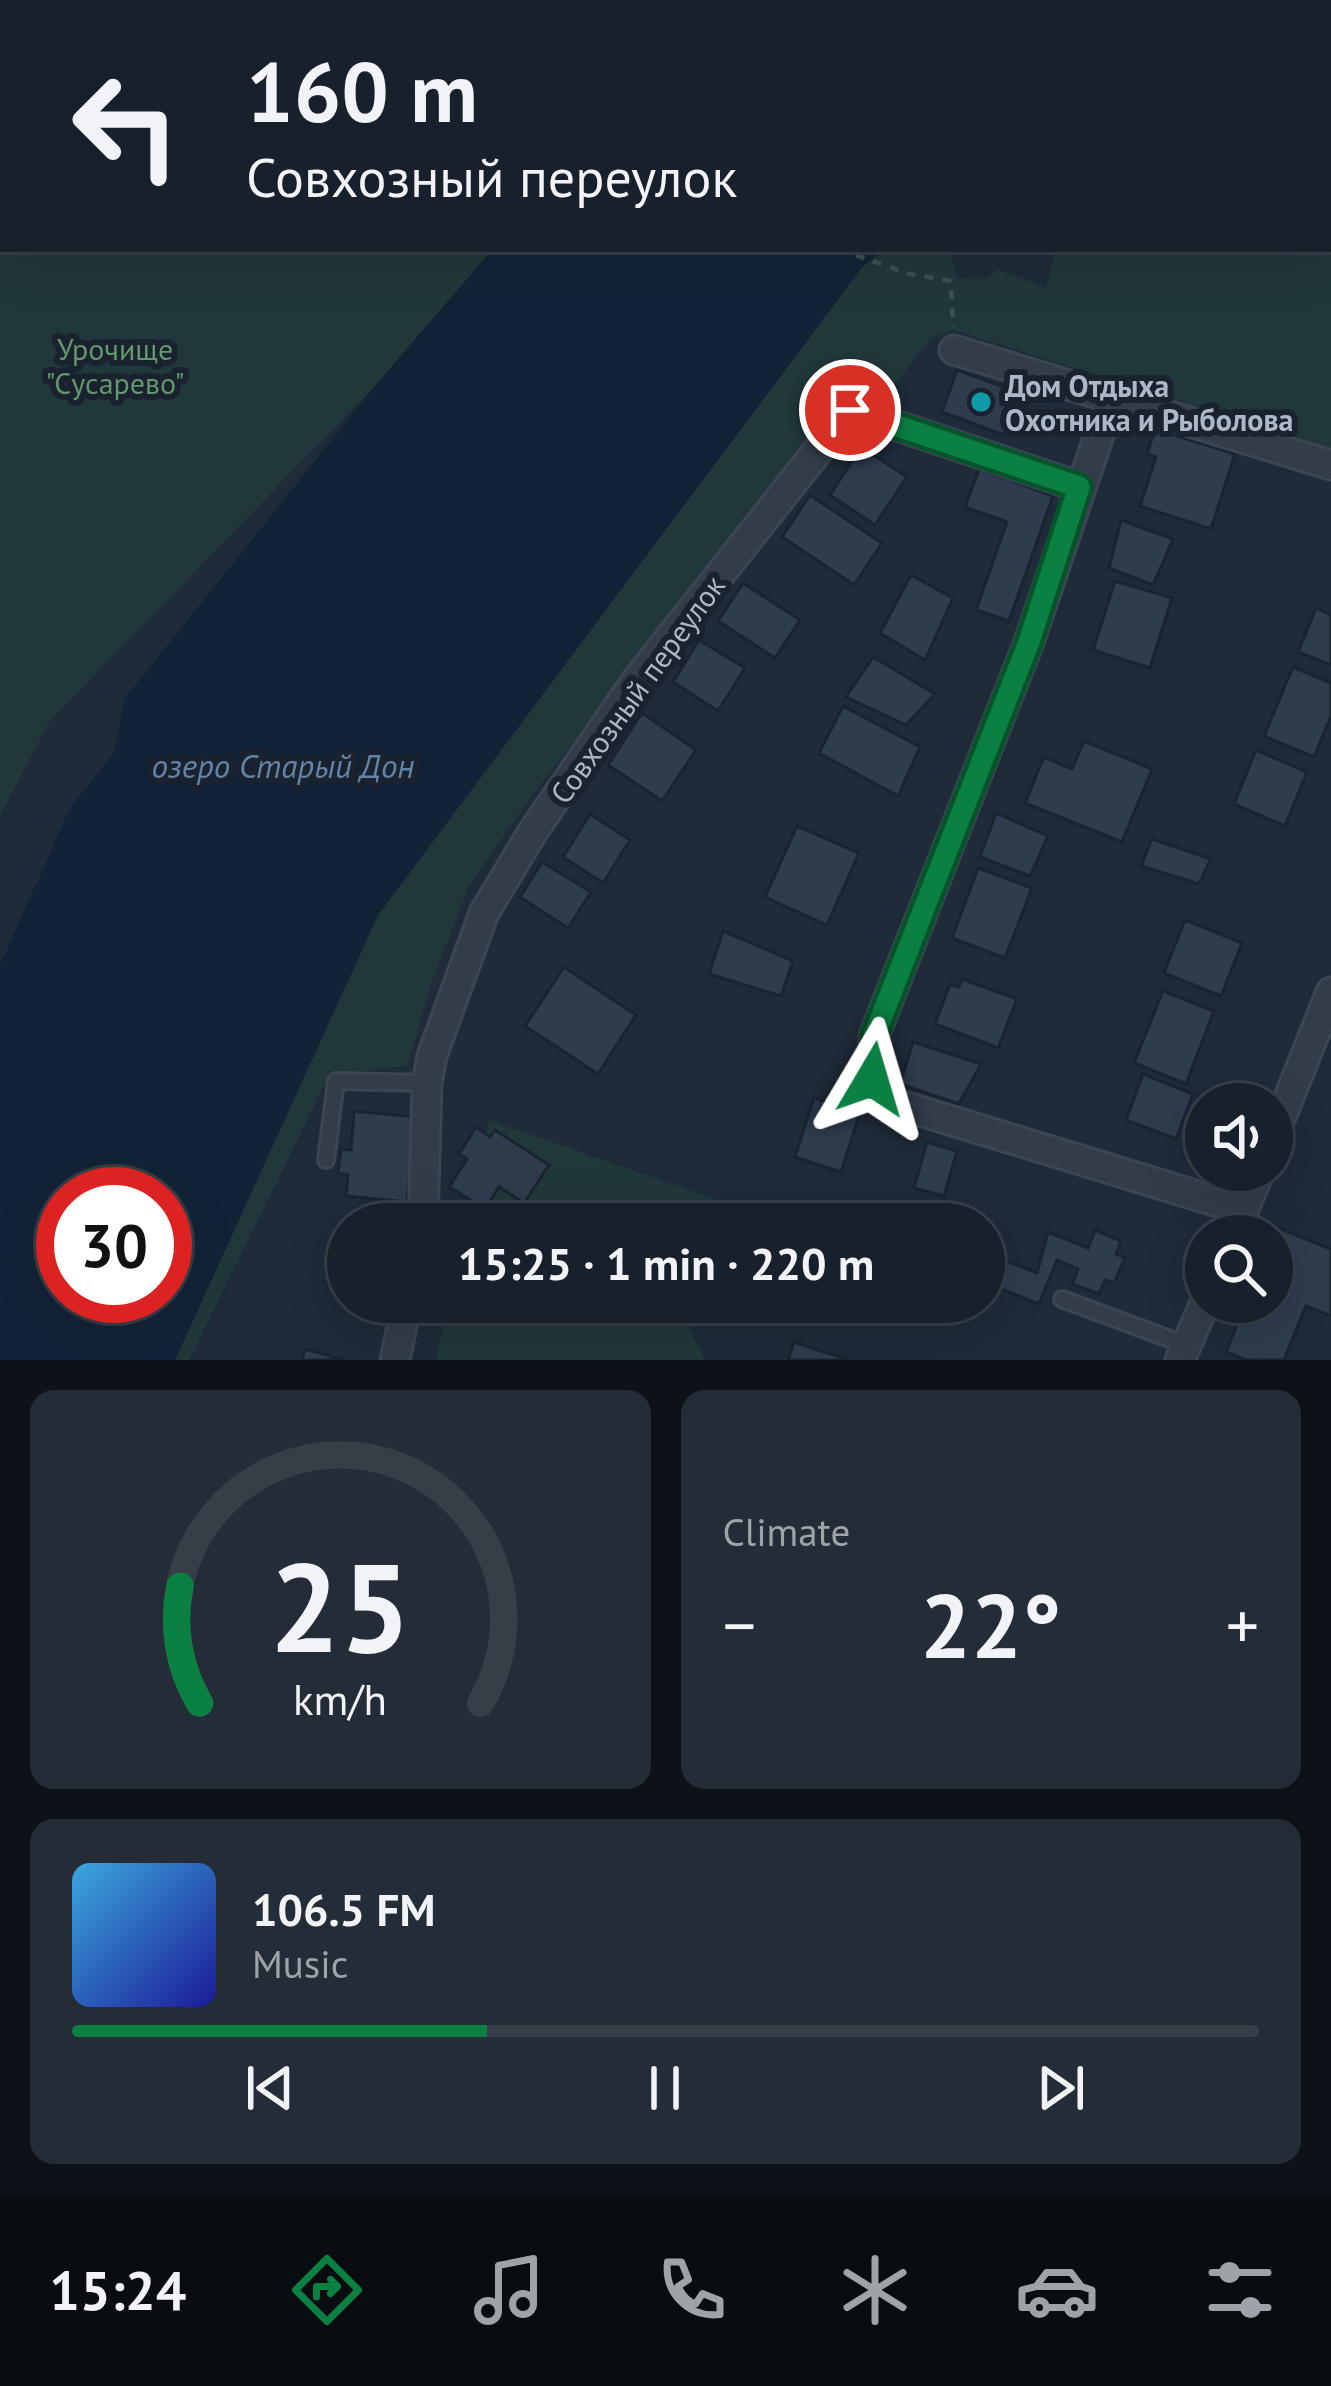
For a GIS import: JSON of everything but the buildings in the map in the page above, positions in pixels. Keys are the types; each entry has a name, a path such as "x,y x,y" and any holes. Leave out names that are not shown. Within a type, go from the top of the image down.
{"street":[{"path":"954,350 1331,465"},
{"path":"1111,400 1029,642 874,1036 872,1079 897,1104 1216,1215"},
{"name":"Совхозный переулок","path":"424,1203 427,1083 449,1001 484,913 532,833 636,681 850,410 1079,487"},
{"path":"1293,1087 1331,992"},
{"path":"394,1360 402,1323"},
{"path":"1184,1353 1196,1323"}],"lane":[{"path":"326,1160 336,1081 427,1083"},
{"path":"1061,1299 1184,1353"}],"path":[{"path":"847,252 908,274 951,281 954,350"}],"green space":[{"name":"Урочище \"Сусарево\"","path":"0,252 490,252 374,387 49,722 0,816"},
{"path":"882,252 951,252 957,278 987,279 997,269 1046,288 1059,252 1331,252 1331,448 953,330 930,339 889,392 868,375 532,795 468,888 429,990 408,1065 329,1076 189,1360 175,1360 378,915 862,267"},
{"path":"489,1120 721,1201 720,1203 471,1203"},
{"path":"444,1323 690,1323 705,1360 436,1360"}],"water":[{"name":"озеро Старый Дон","path":"490,252 882,252 862,267 378,915 192,1323 192,1167 36,1167 36,1323 192,1323 175,1360 0,1360 0,965 70,808 114,753 125,698 374,387"}],"place":[{"name":"Дом Отдыха Охотника и Рыболова","path":"981,402"}],"route":[{"path":"850,410 1079,487 1029,642 874,1036 872,1079"}]}
